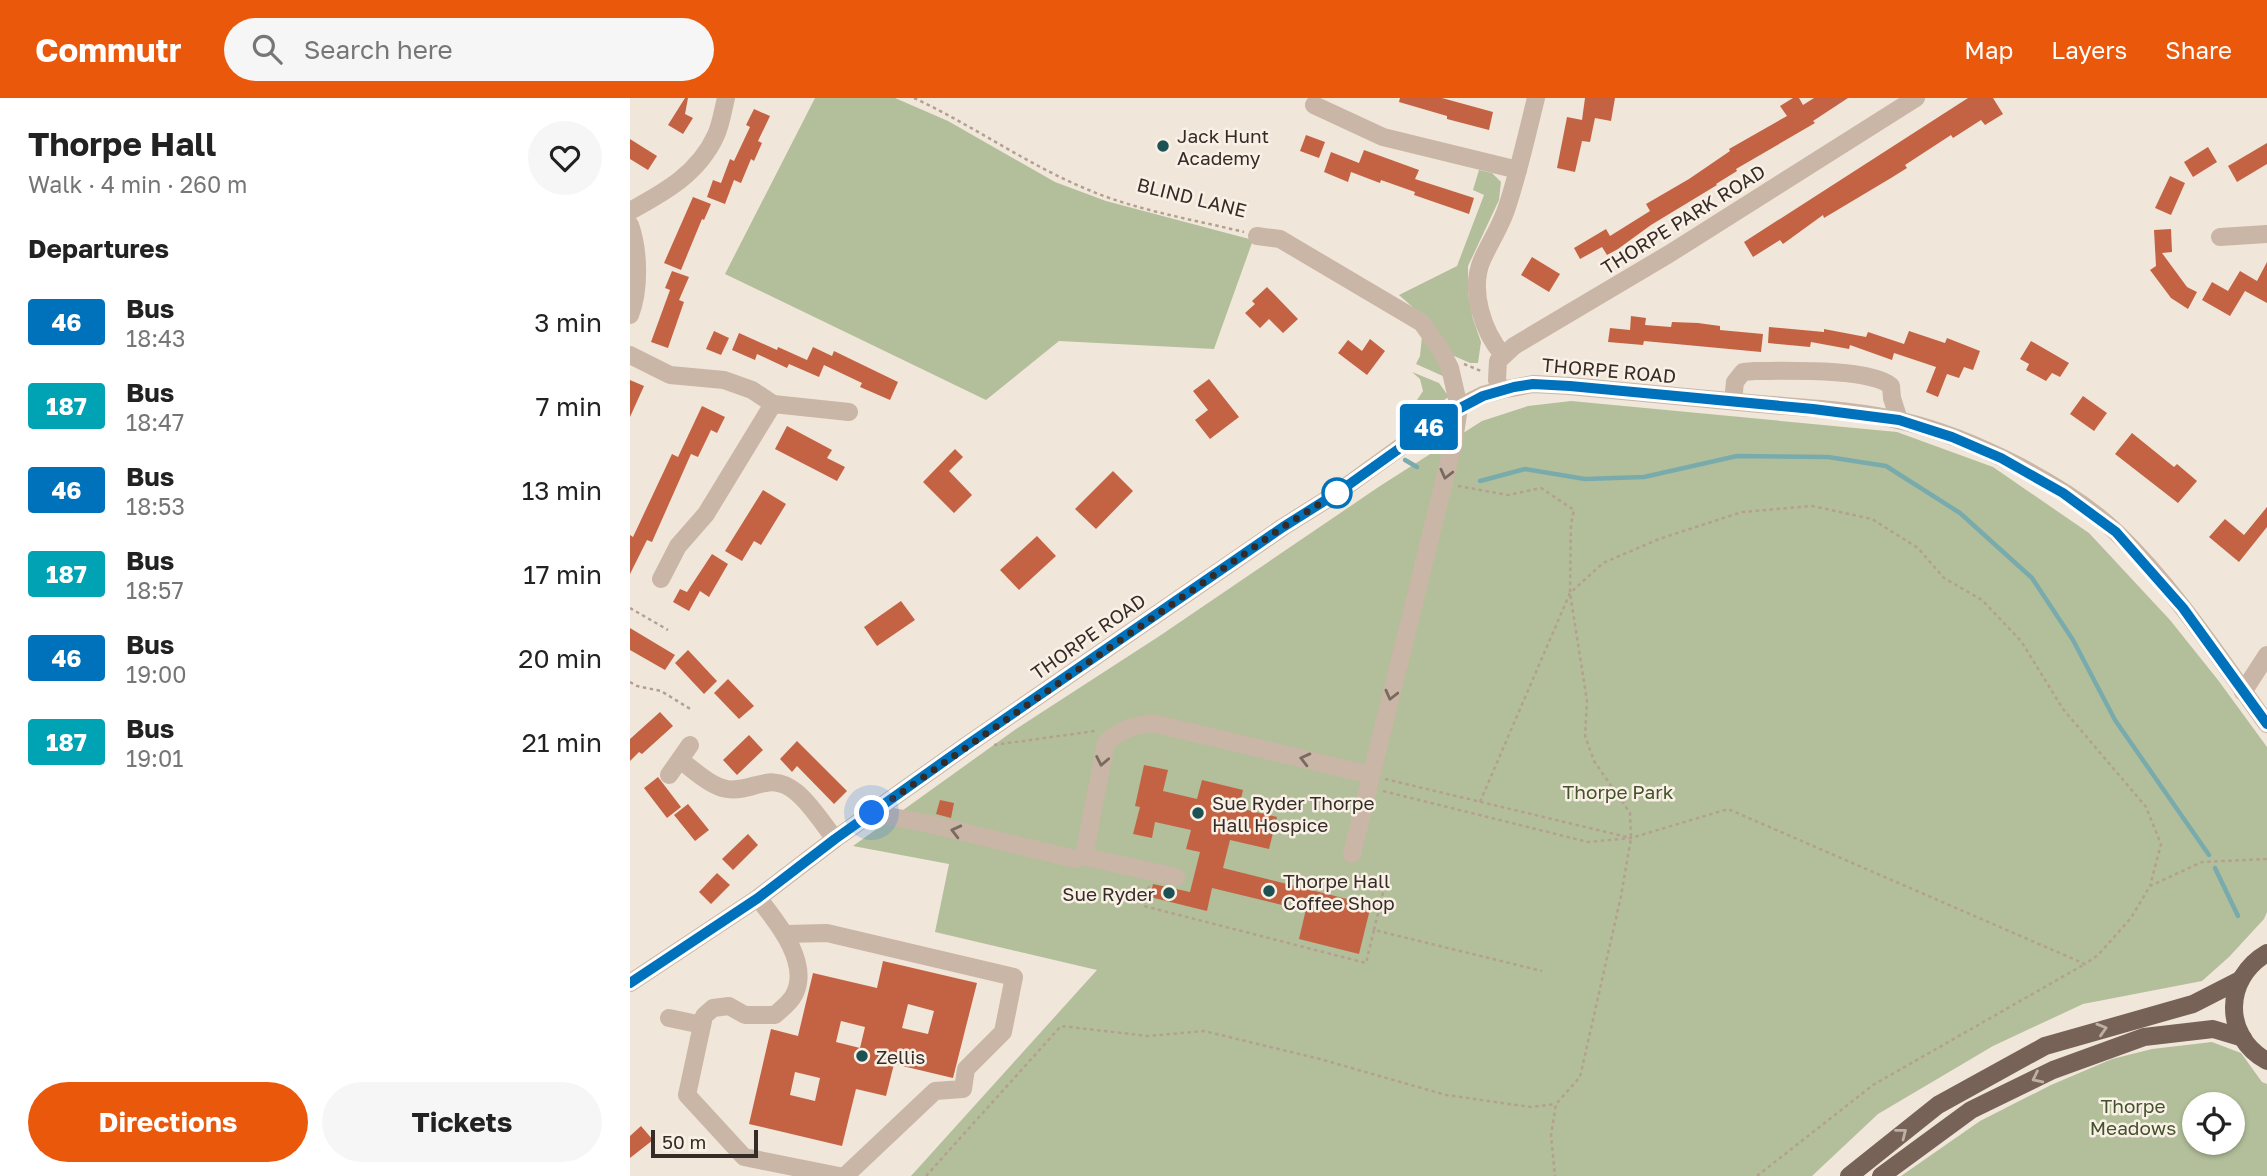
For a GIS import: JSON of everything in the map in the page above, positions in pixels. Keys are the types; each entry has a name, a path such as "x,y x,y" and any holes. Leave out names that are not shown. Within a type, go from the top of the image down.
{"main road":[{"path":"2266,952 2250,965 2240,980 2234,997 2234,1014 2243,1038 2248,1047 2266,1061"},
{"path":"1849,1176 1938,1105 2045,1046 2193,1004 2240,980"},
{"path":"1881,1176 1971,1110 2053,1070 2144,1037 2213,1029 2243,1038"}],"street":[{"path":"630,211 685,177 704,157 717,134 726,98"},
{"path":"1501,390 1496,370 1503,355 1492,342 1484,325 1478,288 1479,269 1496,236 1518,170 1536,98"},
{"name":"THORPE PARK ROAD","path":"1503,355 1916,98"},
{"path":"1314,105 1383,137 1518,170"},
{"path":"630,225 636,260 636,285 630,315"},
{"path":"2220,237 2267,234"},
{"name":"BLIND LANE","path":"1257,236 1280,239 1422,324 1450,368 1459,407"},
{"path":"630,355 670,375 724,380 752,390 773,404 849,412"},
{"path":"1733,401 1735,382 1742,372 1861,375 1883,379 1891,386 1899,420"},
{"name":"THORPE ROAD","path":"630,983 758,898 835,839 973,741 1459,407 1501,390 1533,384 1733,401 1899,420 1952,437 2001,458 2063,493 2116,532 2183,608 2267,724"},
{"path":"661,579 678,547 706,514 773,404"},
{"path":"1352,854 1444,483 1459,407"},
{"path":"2244,692 2267,655"},
{"path":"1082,856 1106,743 1131,726 1152,723 1370,781"},
{"path":"670,775 685,752 712,783 727,789 765,782 781,784 797,792 835,839"},
{"path":"872,813 925,823 1066,858 1075,859 1082,856 1176,877"},
{"path":"758,898 786,933 799,975 794,996 775,1015 745,1015 729,1006 713,1008 704,1016 687,1095 744,1157 839,1176"},
{"path":"786,933 827,933 1014,977 1003,1032 966,1069 963,1089 935,1091 845,1176"},
{"path":"669,1018 702,1025"}],"path":[{"name":"BLIND LANE","path":"914,98 951,115 1084,189 1257,236"},
{"path":"1444,483 1508,495 1541,488 1573,510 1570,593 1587,701 1585,736 1594,761 1630,813 1631,838 1621,896 1580,1077 1556,1104 1551,1135 1555,1176"},
{"path":"1480,802 1570,593 1603,564 1659,539 1742,512 1812,506 1872,519 1918,548 1944,578 1982,600 2021,641 2063,709 2146,807 2161,844 2150,886 2131,918 2098,955 1873,1085 1757,1176"},
{"path":"630,608 668,630"},
{"path":"630,682 661,691 692,710"},
{"path":"973,741 980,747 1104,730"},
{"path":"1370,781 1480,802 1631,838"},
{"path":"1370,781 1588,842 1631,838 1728,809 2085,964"},
{"path":"2150,886 2202,862 2267,859"},
{"path":"1152,872 1144,906 1366,963 1388,872"},
{"path":"1374,930 1542,971"},
{"path":"926,1176 1061,1026 1148,1036 1204,1031 1320,1059 1446,1096 1531,1107 1556,1104"}],"green space":[{"path":"815,98 895,98 948,121 1055,182 1106,201 1253,240 1214,349 1059,341 986,400 725,274"},
{"path":"1479,170 1492,173 1501,182 1499,200 1468,266 1468,293 1481,342 1478,363 1470,363 1452,355 1435,327 1399,295 1457,266 1484,195 1473,190"},
{"path":"1415,327 1431,338 1445,377 1416,364 1420,356 1422,336"},
{"path":"1412,372 1439,383 1449,397 1416,417 1397,424 1423,391 1420,379"},
{"name":"Thorpe Park","path":"1571,401 1897,432 1993,467 2089,533 2170,620 2267,747 2267,912 2264,919 2229,957 2202,981 2083,1004 1993,1046 1878,1114 1812,1176 911,1176 1097,970 935,932 949,864 853,846 1016,729 1482,421 1528,406"},
{"name":"Thorpe Meadows","path":"2212,1042 2241,1053 2262,1082 2267,1084 2267,1176 1901,1176 1980,1121 2051,1085 2112,1059 2152,1049"}],"building":[{"path":"685,98 688,98 685,114 693,118 683,134 668,125"},
{"path":"1400,98 1442,98 1493,112 1489,130 1399,102"},
{"path":"1585,98 1615,98 1611,121 1595,118 1590,142 1582,141 1575,172 1557,168 1567,117 1582,120"},
{"path":"1793,98 1799,98 1803,105 1814,98 1848,98 1813,121 1815,123 1736,169 1737,171 1717,185 1651,225 1618,249 1607,255 1602,247 1580,259 1574,248 1606,229 1610,236 1650,211 1646,204 1689,179 1730,151 1729,149 1787,116 1780,106"},
{"path":"1968,98 1993,98 2003,114 1985,125 1981,120 1953,138 1951,135 1905,165 1907,168 1891,178 1824,218 1823,215 1783,244 1780,240 1753,257 1744,242"},
{"path":"754,109 770,116 758,141 762,143 754,161 751,159 741,183 734,180 725,204 707,197 713,180 721,183 730,159 734,161 750,127 746,125"},
{"path":"1306,135 1325,142 1319,158 1300,151"},
{"path":"630,139 657,156 648,170 630,159"},
{"path":"2267,143 2267,164 2237,182 2228,166"},
{"path":"2208,147 2217,162 2193,177 2184,162"},
{"path":"1364,150 1419,170 1415,179 1474,198 1469,214 1381,180 1380,183 1351,172 1348,182 1324,172 1331,152 1359,163"},
{"path":"2170,176 2185,183 2171,215 2155,208"},
{"path":"693,197 711,204 681,270 664,263"},
{"path":"2171,229 2172,252 2162,253 2187,287 2197,292 2188,309 2171,298 2150,270 2156,266 2154,230"},
{"path":"1532,257 1560,274 1549,292 1521,275"},
{"path":"2267,262 2267,303 2245,291 2230,316 2202,300 2212,282 2228,291 2240,271 2257,281"},
{"path":"672,271 689,277 679,300 684,302 668,348 651,342 670,290 665,288"},
{"path":"1267,287 1298,319 1283,333 1269,319 1260,328 1245,313 1255,304 1252,301"},
{"path":"1631,316 1646,318 1645,325 1671,327 1672,322 1698,323 1720,326 1720,330 1763,334 1761,352 1644,341 1643,345 1608,342 1610,328 1630,330"},
{"path":"1769,327 1824,332 1824,329 1866,337 1868,332 1904,344 1909,331 1945,343 1947,338 1980,351 1973,370 1964,367 1959,378 1947,374 1938,397 1926,392 1936,367 1894,353 1892,360 1850,345 1849,349 1811,342 1810,347 1768,343"},
{"path":"714,331 729,338 721,355 706,349"},
{"path":"739,333 807,360 813,347 832,356 834,351 898,382 890,400 860,387 862,383 824,365 819,377 789,364 787,368 757,354 755,360 732,350"},
{"path":"1370,339 1385,351 1367,375 1338,353 1348,340 1362,351"},
{"path":"2031,341 2069,363 2060,377 2052,373 2046,381 2026,370 2029,364 2020,359"},
{"path":"1209,379 1239,417 1210,439 1195,420 1208,410 1193,391"},
{"path":"630,380 644,386 630,417"},
{"path":"2083,396 2107,413 2094,431 2070,414"},
{"path":"702,406 725,417 717,433 711,430 698,457 691,454 652,542 647,540 630,574 630,535 633,537 672,454 678,457"},
{"path":"787,426 832,450 827,458 845,467 837,481 775,449"},
{"path":"2132,433 2174,467 2177,464 2197,481 2178,503 2115,454"},
{"path":"955,449 963,457 949,471 972,495 954,513 923,482"},
{"path":"1113,471 1133,491 1096,529 1075,509"},
{"path":"763,490 786,504 761,545 754,541 742,561 725,551"},
{"path":"2267,507 2267,527 2239,562 2209,537 2225,519 2244,535"},
{"path":"1037,536 1056,556 1019,590 1000,570"},
{"path":"712,554 728,564 709,597 700,591 689,611 673,602 680,589 687,592"},
{"path":"901,601 915,620 877,646 864,627"},
{"path":"630,628 675,655 665,670 630,650"},
{"path":"688,650 717,681 704,694 675,663"},
{"path":"728,679 754,706 739,719 714,693"},
{"path":"660,712 673,726 642,754 639,752 630,761 630,739"},
{"path":"749,735 763,750 737,775 723,760"},
{"path":"797,741 847,791 834,804 797,766 792,772 780,759"},
{"path":"1144,765 1168,770 1163,791 1197,799 1202,780 1243,790 1239,808 1277,817 1269,849 1230,840 1223,868 1371,905 1359,954 1299,939 1307,905 1284,899 1282,905 1212,888 1207,911 1150,897 1153,884 1190,892 1200,852 1186,849 1191,830 1155,822 1152,838 1133,834 1140,807 1135,806"},
{"path":"658,777 681,807 667,818 644,788"},
{"path":"940,800 954,803 951,818 936,814"},
{"path":"688,804 709,830 695,841 674,815"},
{"path":"748,834 758,845 733,870 722,859"},
{"path":"717,873 730,885 711,904 699,892"},
{"name":"Zellis","path":"883,961 977,983 953,1078 894,1064 886,1096 856,1089 842,1146 749,1124 771,1029 798,1036 813,973 877,988","holes":["908,1004 934,1011 928,1034 902,1028","841,1021 865,1027 860,1048 836,1042","795,1072 820,1078 815,1101 790,1095"]},
{"path":"641,1126 653,1140 630,1158 630,1136"}],"waterway":[{"path":"1480,481 1525,469 1585,479 1644,477 1737,456 1828,457 1886,466 1960,513 2032,578 2073,640 2115,720 2209,855"},
{"path":"1405,460 1417,467"},
{"path":"2215,868 2238,916"}],"bus line":[{"name":"46","path":"630,983 758,898 835,839 967,745 1283,527 1337,493 1431,425 1483,396 1514,387 1533,384 1570,386 1813,409 1899,420 1982,449 2063,493 2116,532 2183,608 2267,724"}],"place":[{"name":"Jack Hunt Academy","path":"1163,146"},
{"name":"Sue Ryder Thorpe Hall Hospice","path":"1198,813"},
{"name":"Thorpe Hall Coffee Shop","path":"1269,891"},
{"name":"Sue Ryder","path":"1169,893"},
{"name":"Zellis","path":"862,1056"}],"route":[{"path":"872,813 1283,527 1337,493"}]}
